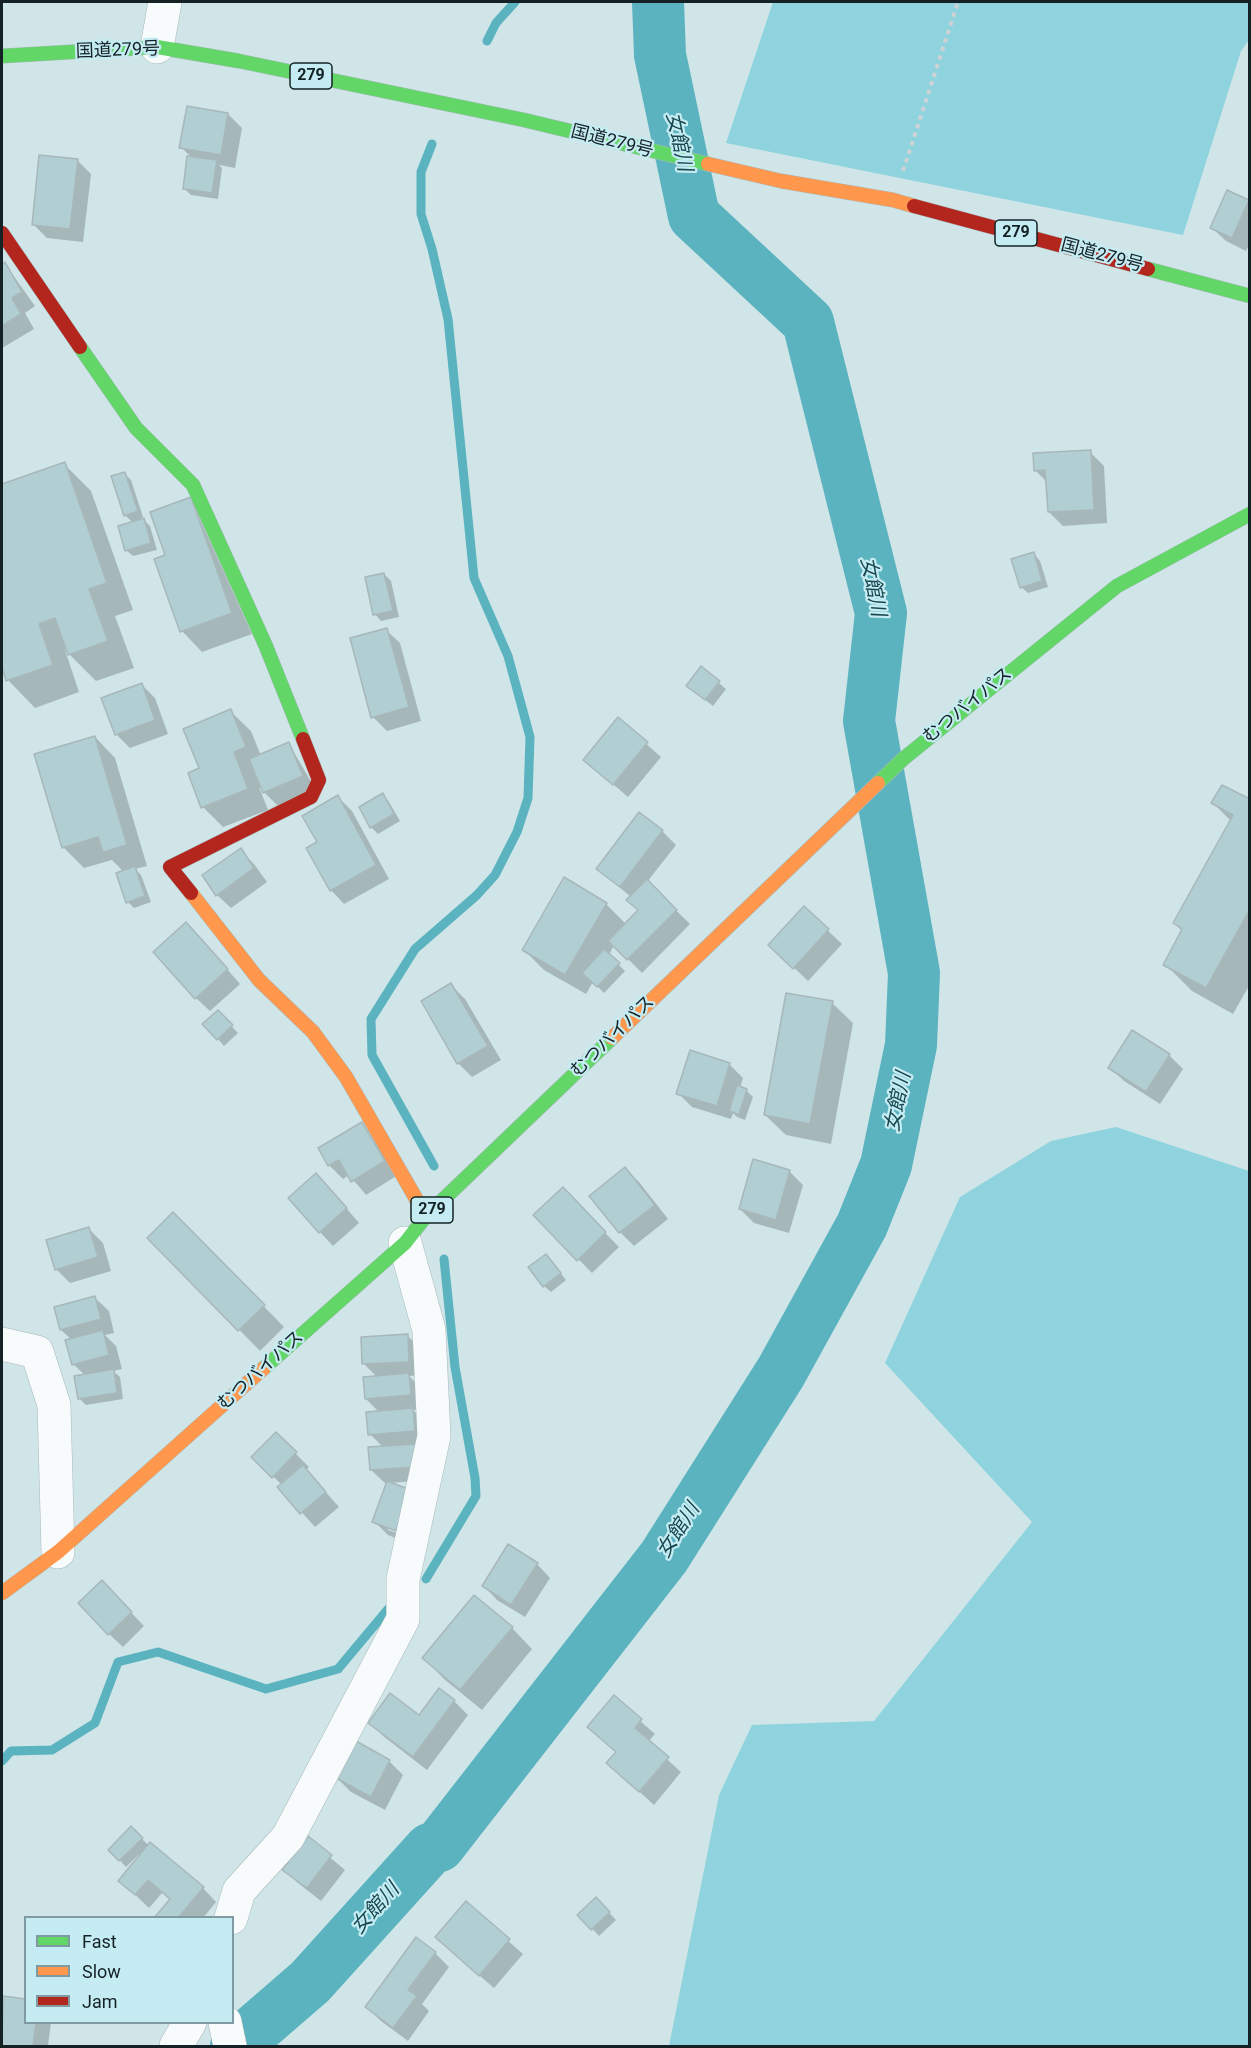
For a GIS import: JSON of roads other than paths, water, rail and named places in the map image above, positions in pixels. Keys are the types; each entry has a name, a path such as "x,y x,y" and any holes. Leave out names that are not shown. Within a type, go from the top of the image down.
{"main road":[{"name":"国道279号","path":"2,56 156,47 239,61 524,120 781,181 894,200 1250,296"},
{"path":"2,233 136,428 193,485 265,644 319,780 311,797 170,867 259,980 313,1032 346,1077 426,1216"},
{"name":"むつバイパス","path":"2,1593 58,1552 405,1243 426,1216 903,759 1117,586 1250,514"}],"street":[{"path":"156,47 165,2"},
{"path":"231,1916 239,1891 288,1837 403,1619 403,1579 434,1436 429,1330 405,1243"},
{"path":"2,1344 37,1352 54,1405 58,1552"},
{"path":"176,2046 189,2024"},
{"path":"225,2024 230,2046"}],"waterway":[{"path":"487,41 496,23 515,2"},
{"name":"女館川","path":"236,2046 310,1982 430,1849 439,1846 664,1557 781,1372 862,1225 886,1165 911,1045 914,973 869,721 881,613 808,322 694,216 660,55 658,2"},
{"path":"432,144 421,172 421,214 432,249 448,319 474,578 508,656 530,737 528,798 517,832 495,875 477,895 415,949 371,1019 372,1055 434,1166"},
{"path":"426,1579 476,1496 475,1478 455,1367 444,1259"},
{"path":"2,1761 11,1751 52,1750 95,1723 118,1662 158,1652 266,1689 338,1669 389,1608"}]}
